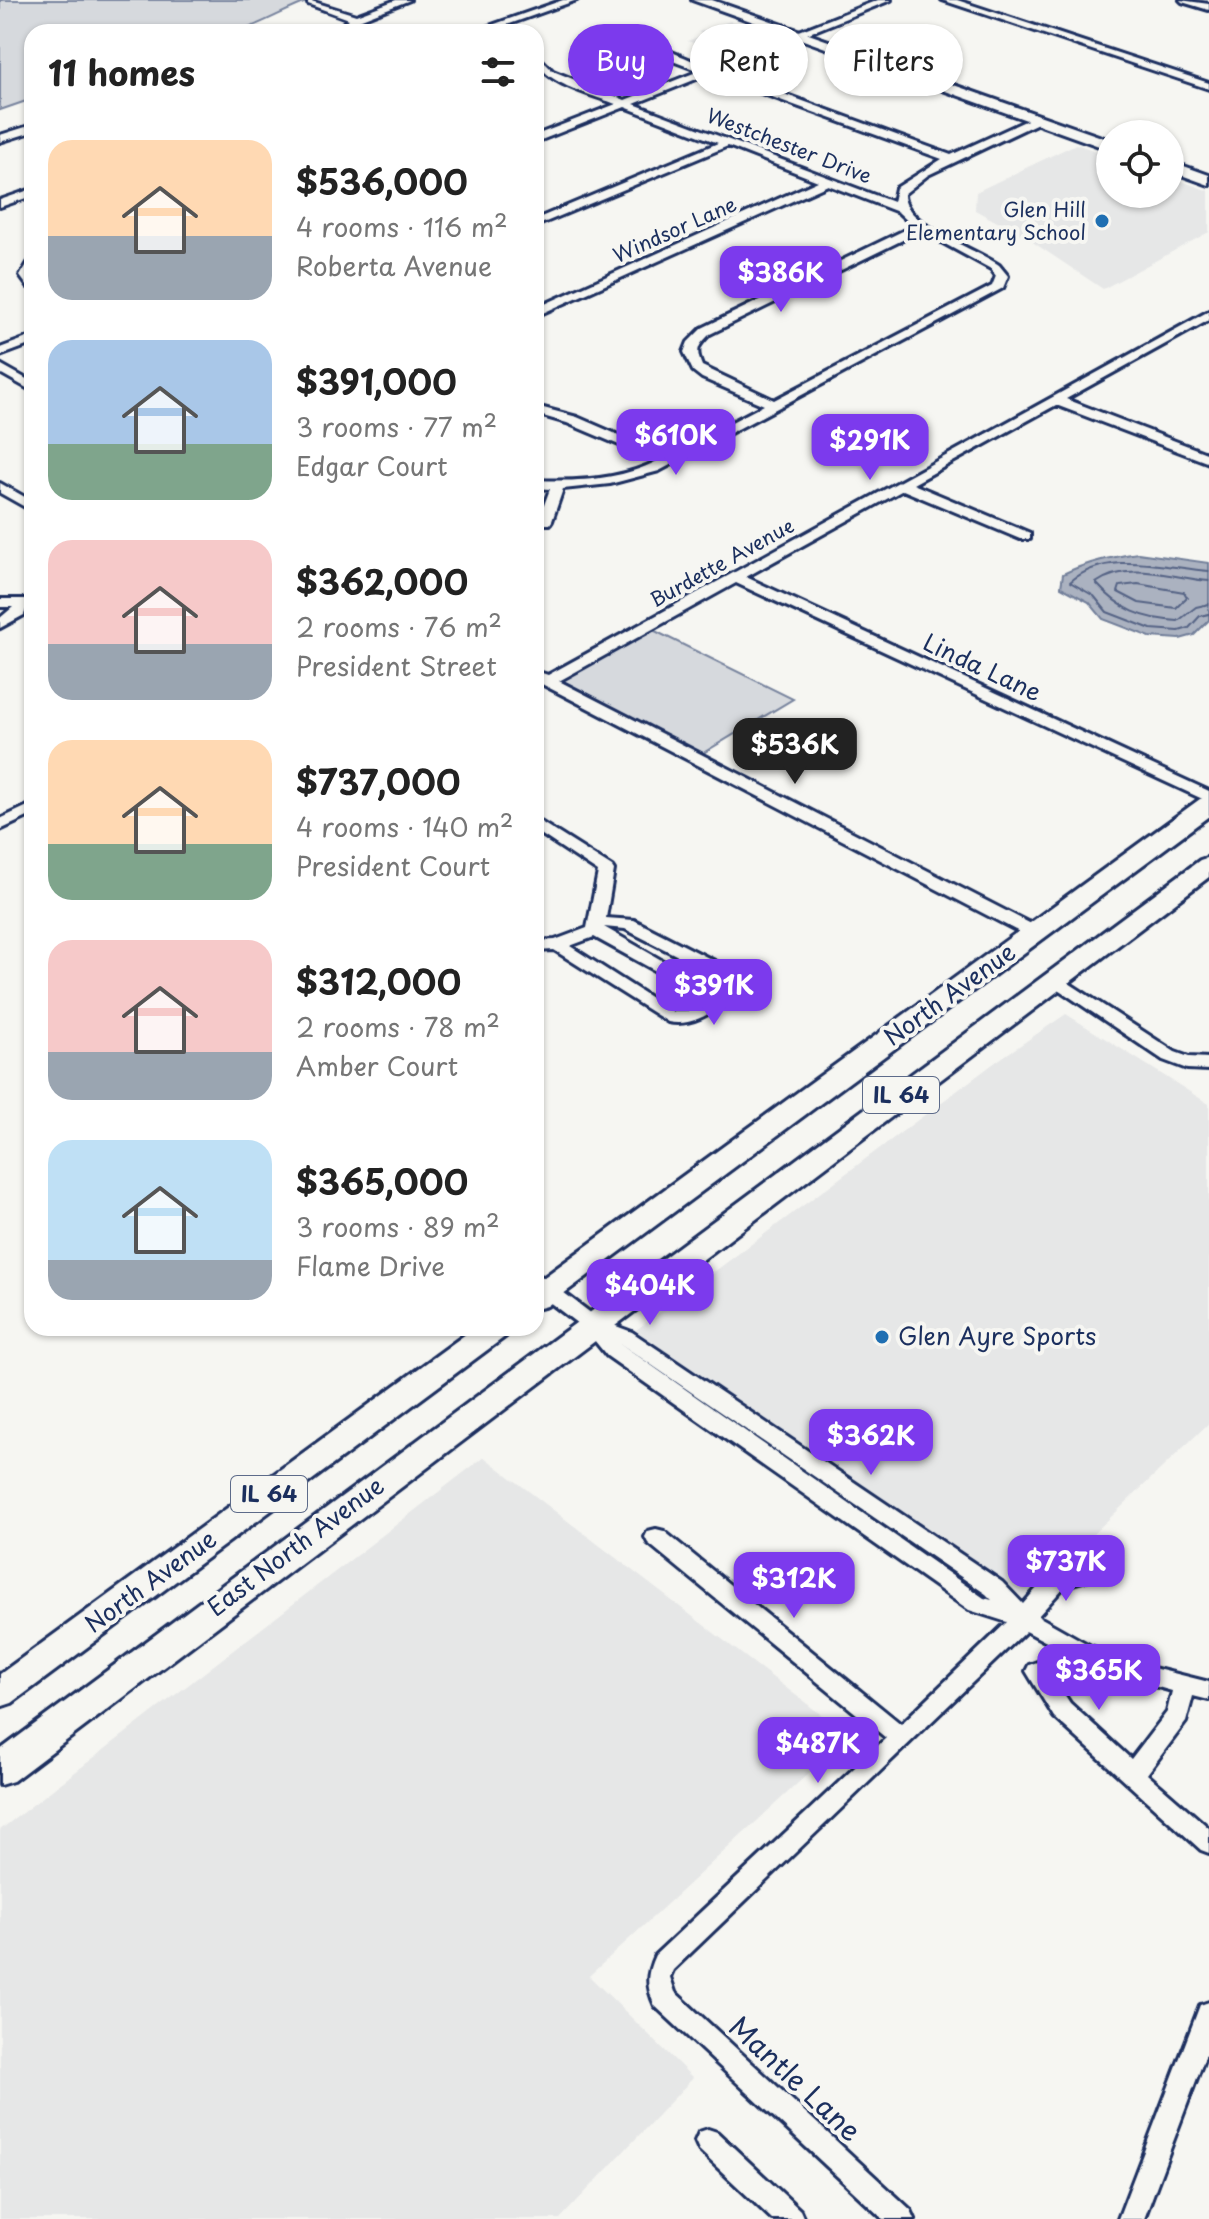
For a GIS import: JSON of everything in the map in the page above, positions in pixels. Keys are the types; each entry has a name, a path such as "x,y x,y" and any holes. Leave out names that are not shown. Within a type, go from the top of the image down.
{"main road":[{"path":"699,0 766,24"},
{"path":"808,39 1096,140"},
{"path":"1184,171 1209,180"},
{"name":"North Avenue","path":"544,1287 1209,804"},
{"name":"North Avenue","path":"593,1325 1209,865"},
{"name":"East North Avenue","path":"0,1770 593,1325"},
{"name":"North Avenue","path":"0,1693 484,1336"}],"street":[{"path":"348,24 405,0"},
{"path":"501,24 572,0"},
{"path":"808,31 886,0"},
{"path":"947,0 1209,86"},
{"path":"1185,0 1209,7"},
{"path":"311,2 356,18"},
{"name":"Westchester Drive","path":"544,67 561,79 628,102 901,209 923,226 995,267 1002,276 997,288 775,405"},
{"path":"544,136 690,78"},
{"path":"780,96 954,160"},
{"path":"901,209 900,191 919,176 1038,119"},
{"path":"0,139 24,131"},
{"path":"544,220 729,142"},
{"name":"Windsor Lane","path":"544,308 829,180"},
{"path":"0,204 24,195"},
{"path":"775,405 700,371 690,352 696,339 714,326 923,226"},
{"name":"Burdette Avenue","path":"544,677 737,578 1209,315"},
{"path":"0,352 24,343"},
{"path":"0,368 24,382"},
{"path":"1056,400 1209,459"},
{"path":"544,484 619,479 667,461 775,405"},
{"path":"544,412 572,420 667,461"},
{"path":"545,521 558,485"},
{"path":"904,485 1025,536"},
{"path":"0,487 24,502"},
{"name":"Linda Lane","path":"737,578 1209,797"},
{"path":"0,603 24,603"},
{"path":"0,624 24,606"},
{"path":"544,679 1035,933"},
{"path":"0,825 24,813"},
{"path":"544,829 606,870 597,926"},
{"path":"544,946 557,945 597,926 628,924 736,979 736,987 696,1015 682,1020 668,1017 557,945"},
{"path":"597,926 710,994 713,1002"},
{"path":"1055,979 1169,1056 1187,1063 1209,1064"},
{"path":"544,1293 593,1325 614,1351 977,1604 1022,1618 1083,1652 1184,1687 1209,1691"},
{"path":"656,1537 902,1738 1006,1638 1058,1579 1099,1568"},
{"path":"1037,1671 1062,1710 1209,1843"},
{"path":"1133,1775 1178,1715 1184,1687"},
{"name":"Mantle Lane","path":"902,1738 664,1963 658,1977 664,1998 902,2219"},
{"path":"1131,2219 1209,2013"},
{"path":"708,2141 791,2219"}],"shaded area":[{"path":"0,0 312,0 257,24 24,24 24,102 0,110"},
{"name":"Glen Hill Elementary School","path":"1076,144 1096,151 1096,208 1184,208 1184,182 1209,191 1209,232 1103,289 1025,237 975,210 976,192"},
{"path":"649,628 793,699 698,756 553,681"},
{"path":"1066,1014 1209,1104 1209,1423 1018,1606 795,1448 636,1330 997,1061"},
{"path":"484,1457 849,1736 589,1976 693,2078 560,2219 0,2219 0,1830"}],"water":[{"path":"1138,553 1209,563 1209,620 1194,635 1180,639 1150,637 1103,619 1089,602 1061,587 1063,574 1072,570 1100,560"}],"place":[{"name":"Glen Hill Elementary School","path":"1102,221"},
{"name":"Glen Ayre Sports","path":"882,1337"}]}
